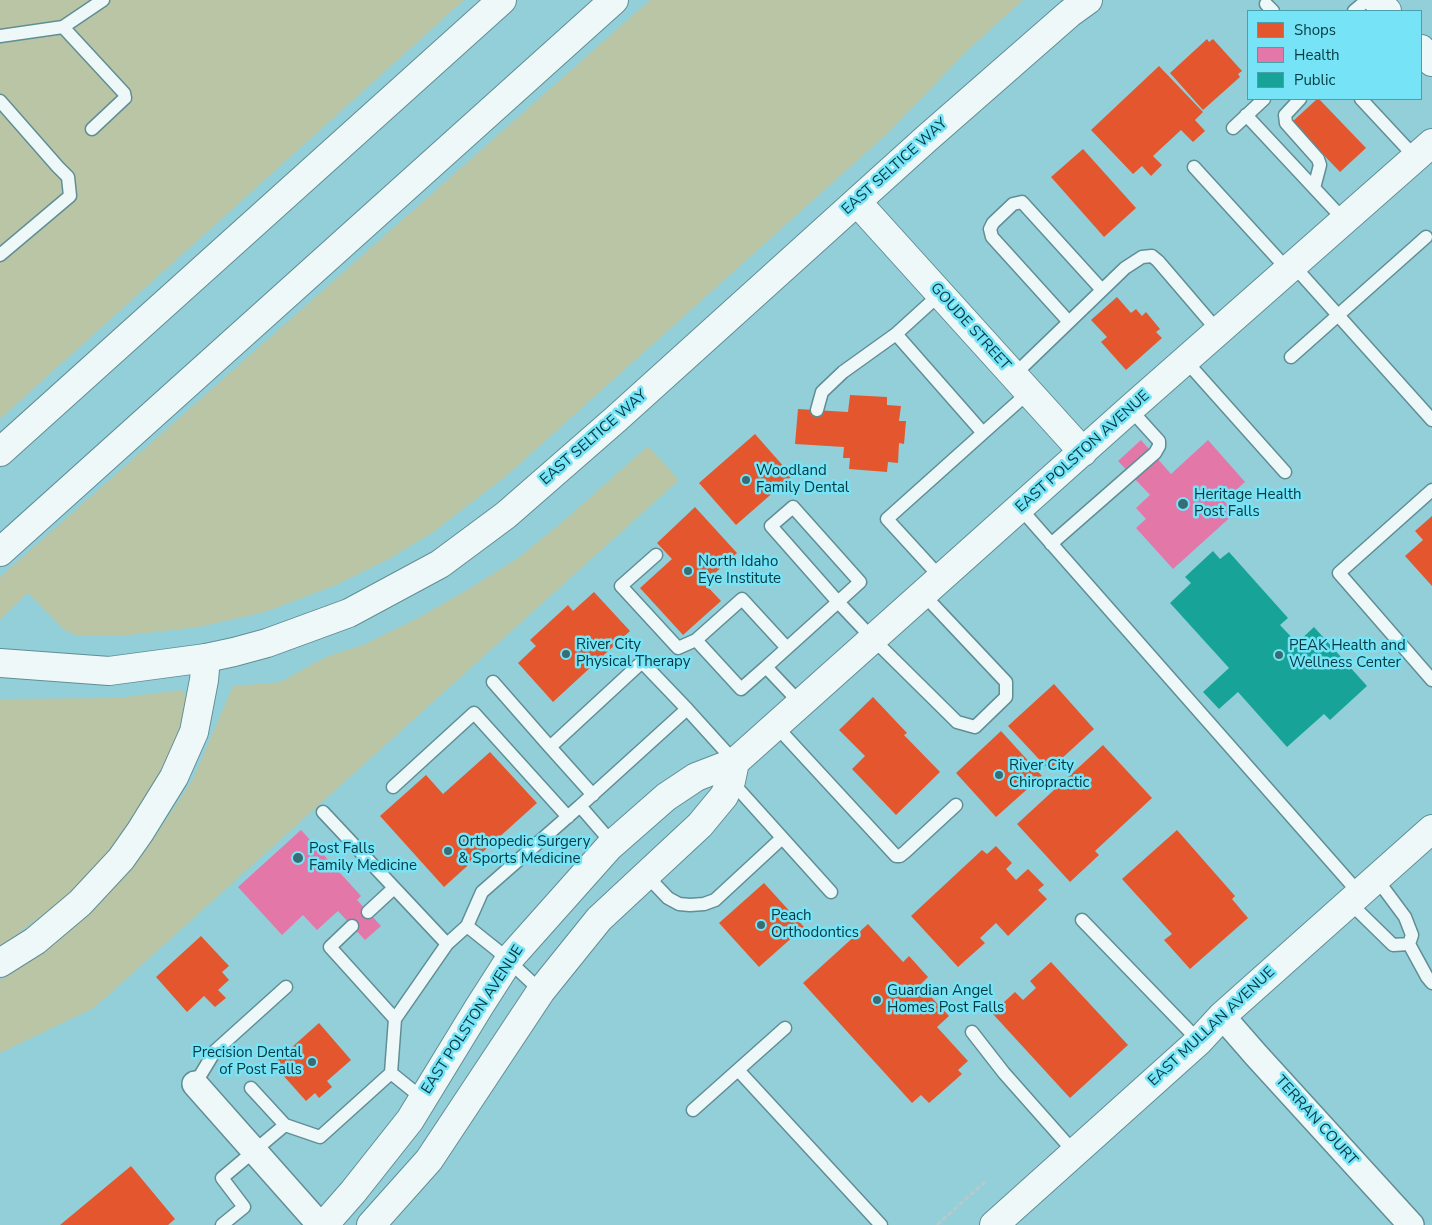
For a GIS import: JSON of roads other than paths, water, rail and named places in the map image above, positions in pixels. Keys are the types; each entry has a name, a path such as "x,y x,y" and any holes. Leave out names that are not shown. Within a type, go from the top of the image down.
{"main road":[{"path":"0,452 502,0"},
{"path":"0,552 614,0"},
{"name":"EAST SELTICE WAY","path":"0,663 109,671 206,658 267,643 333,619 382,596 440,564 506,515 616,419 926,139 1070,13 1088,0"},
{"path":"1377,0 1386,10"},
{"path":"1422,50 1432,62"},
{"name":"EAST POLSTON AVENUE","path":"372,1225 429,1160 541,991 599,919 700,825 724,796 733,772 776,726 1185,360 1424,150"},
{"name":"GOUDE STREET","path":"857,202 1083,452"},
{"path":"0,963 35,941 80,903 121,859 140,832 174,778 194,732 204,680 206,658"},
{"name":"EAST POLSTON AVENUE","path":"322,1225 352,1192 410,1120 509,961 614,844 666,797 696,777 724,765 733,772"},
{"name":"EAST MULLAN AVENUE","path":"1002,1222 1074,1152 1199,1041 1222,1016 1432,829"}],"street":[{"name":"TERRAN COURT","path":"1222,1016 1411,1225"},
{"path":"195,1084 322,1225"}],"lane":[{"path":"0,36 63,27 88,4 103,0"},
{"path":"1355,10 1366,0"},
{"path":"63,27 124,93 125,98 92,129"},
{"path":"1233,128 1263,100"},
{"path":"1299,100 1286,115 1286,124 1318,159 1320,165 1314,188"},
{"path":"1362,100 1424,150"},
{"path":"0,101 68,177 70,196 0,255"},
{"path":"1246,115 1344,220"},
{"path":"1194,167 1338,314 1432,420"},
{"path":"1069,322 992,237 990,229 993,222 1013,204 1022,202 1102,290"},
{"path":"1291,357 1426,237"},
{"path":"696,640 741,689 766,667 838,602 860,582 793,508 772,526 838,602 873,639 957,722 975,727 1006,697 1006,682 932,586 887,520 983,433 1069,322 1125,268 1142,257 1152,256 1158,261 1218,331"},
{"path":"817,410 822,392 843,372 896,334 940,294"},
{"path":"896,334 983,433"},
{"path":"1185,360 1285,472"},
{"path":"1051,544 1160,446 1159,441 1130,409"},
{"path":"1432,490 1339,573 1432,680"},
{"path":"1020,508 1361,891 1393,946 1409,944"},
{"path":"656,554 621,586 678,648 696,640 742,599 787,648"},
{"path":"550,747 642,662 687,709 782,838 830,892"},
{"path":"766,667 801,704"},
{"path":"492,682 592,795"},
{"path":"251,1088 285,1125 320,1137 391,1073 395,1019 447,944 467,926 482,892 687,709"},
{"path":"393,787 474,713 568,817"},
{"path":"776,726 896,856 900,856 905,852 956,805"},
{"path":"580,806 614,844"},
{"path":"323,812 447,944"},
{"path":"646,875 668,898 679,904 704,904 714,900 782,838"},
{"path":"368,912 394,888"},
{"path":"1361,891 1405,917 1412,935 1409,944 1432,983"},
{"path":"1082,920 1199,1041"},
{"path":"352,926 330,947 395,1019"},
{"path":"467,926 541,991"},
{"path":"195,1084 215,1051 286,987"},
{"path":"693,1110 785,1028"},
{"path":"972,1032 1004,1073 1074,1152"},
{"path":"738,1070 881,1225"},
{"path":"391,1073 422,1098"},
{"path":"222,1225 244,1207 222,1178 256,1152 285,1125"}],"place":[{"name":"Woodland Family Dental","path":"746,480"},
{"name":"Heritage Health Post Falls","path":"1183,504"},
{"name":"North Idaho Eye Institute","path":"688,571"},
{"name":"River City Physical Therapy","path":"566,654"},
{"name":"PEAK Health and Wellness Center","path":"1279,655"},
{"name":"River City Chiropractic","path":"999,775"},
{"name":"Orthopedic Surgery & Sports Medicine","path":"448,851"},
{"name":"Post Falls Family Medicine","path":"298,858"},
{"name":"Peach Orthodontics","path":"761,925"},
{"name":"Guardian Angel Homes Post Falls","path":"877,1000"},
{"name":"Precision Dental of Post Falls","path":"312,1062"}]}
